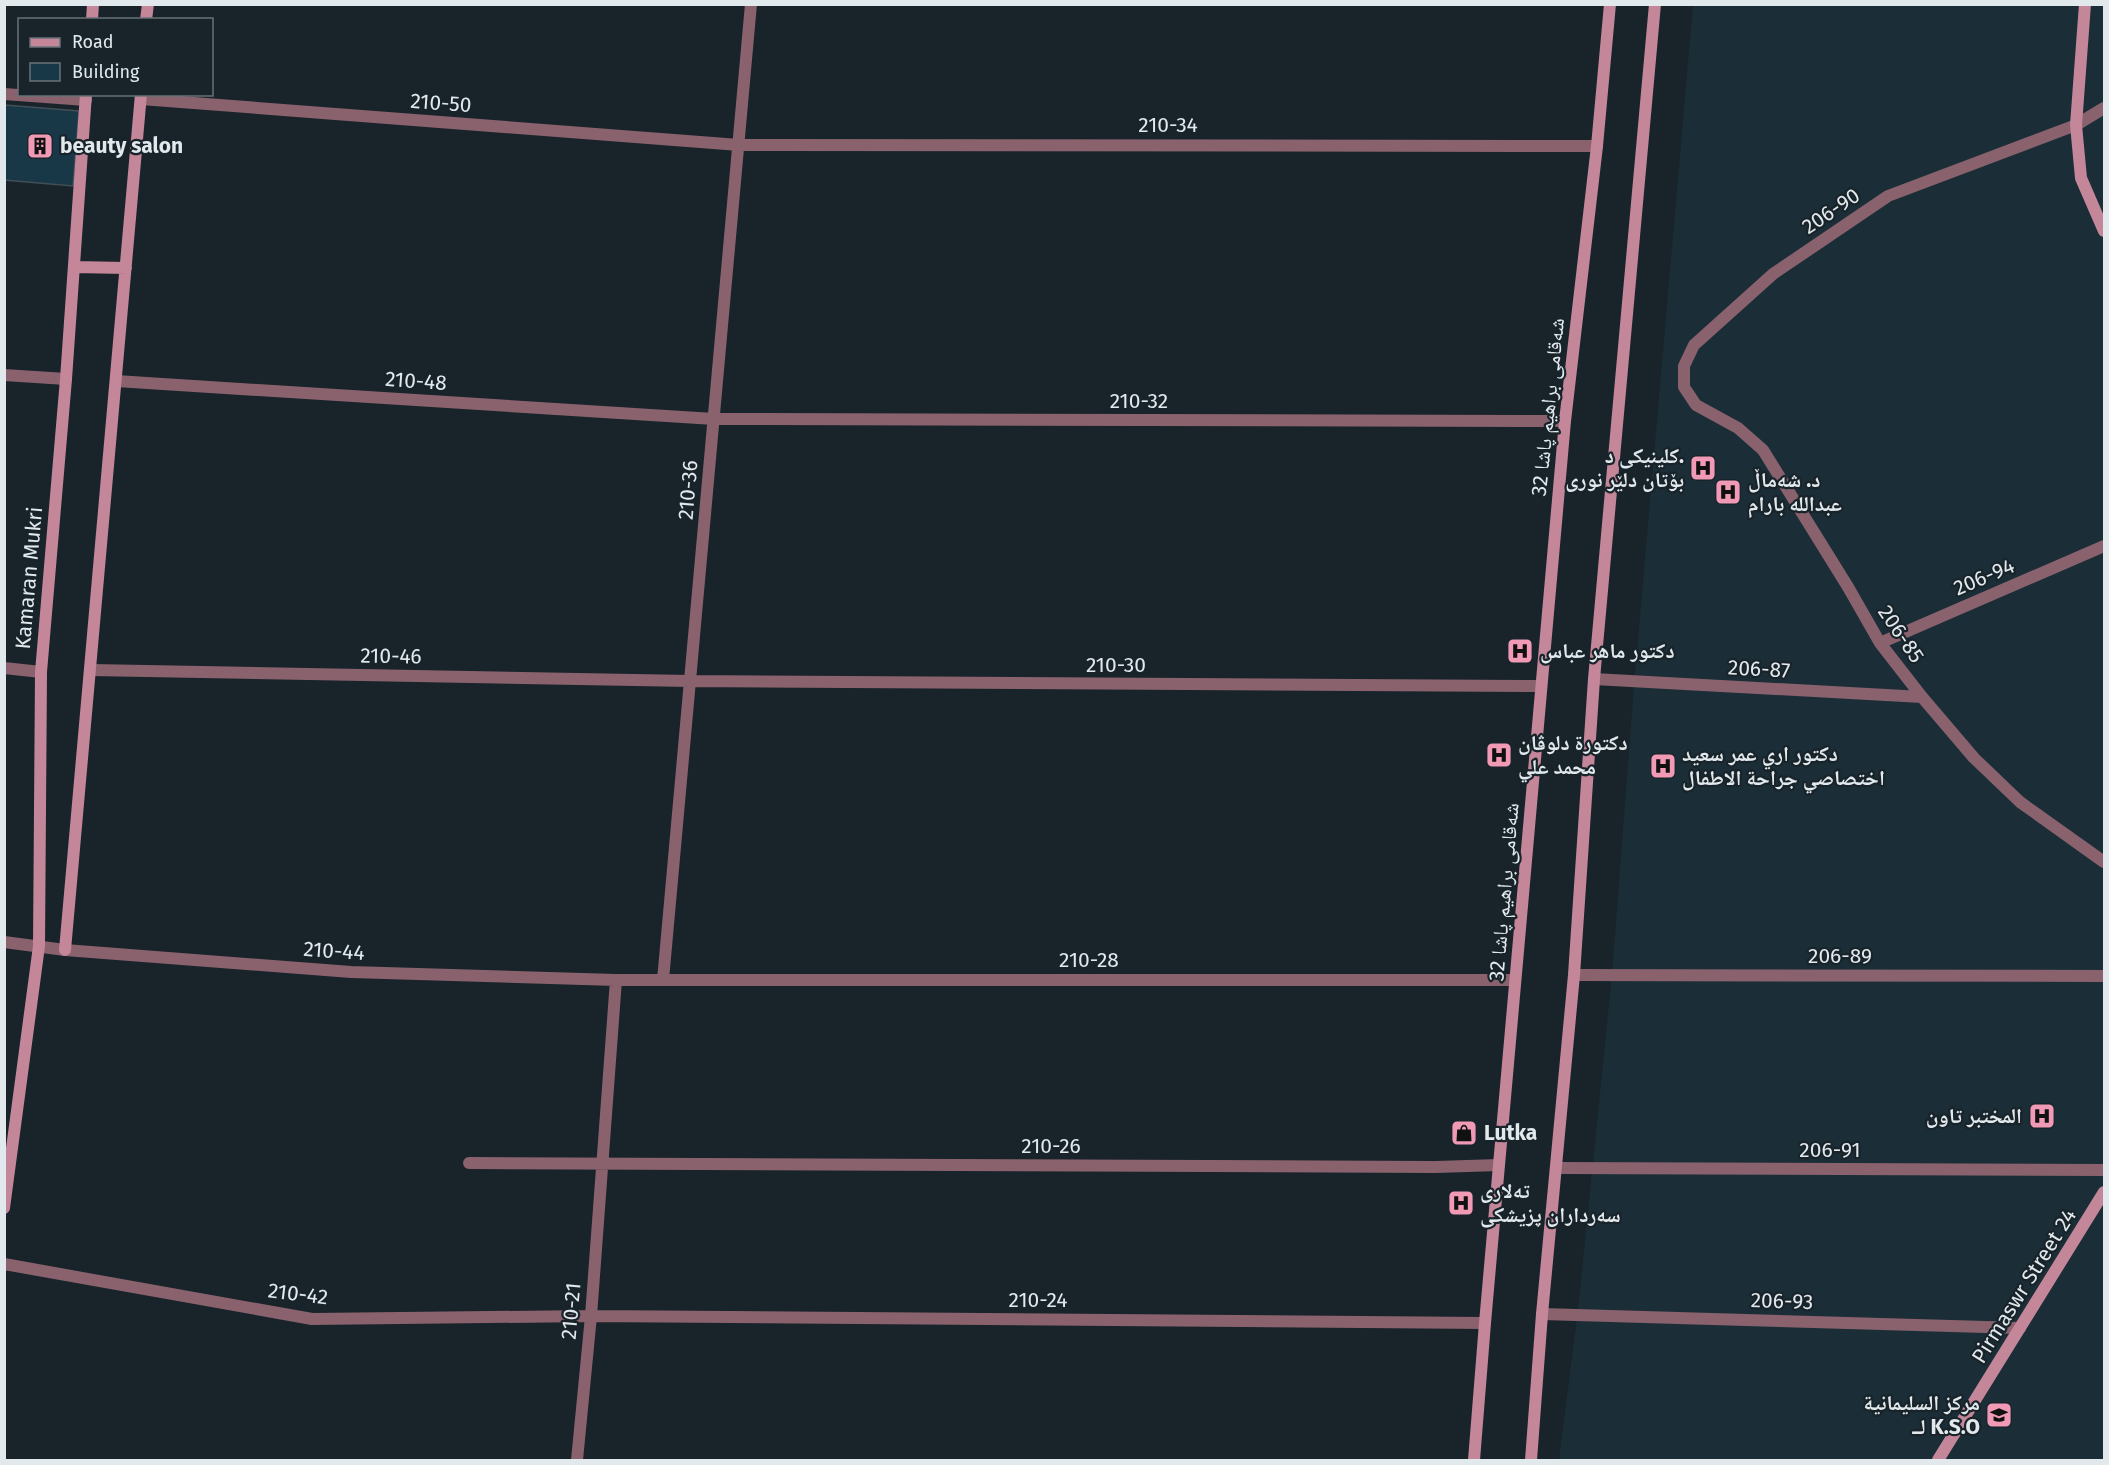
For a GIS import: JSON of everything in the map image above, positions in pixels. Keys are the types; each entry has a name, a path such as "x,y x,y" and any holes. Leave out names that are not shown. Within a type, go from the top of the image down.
{"main road":[{"name":"شەقامی براهیم پاشا 32","path":"1474,1461 1564,421 1597,146 1610,4"},
{"path":"1531,1461 1542,1314 1574,975 1594,679 1655,4"},
{"path":"2085,4 2076,125 2081,178 2104,231"},
{"name":"Kamaran Mukri","path":"4,1208 39,946 41,672 66,379 86,97"},
{"path":"65,950 141,97"},
{"path":"74,267 126,268"},
{"name":"Pirmaswr Street 24","path":"1938,1461 2104,1192"}],"street":[{"name":"210-36","path":"663,980 752,4"},
{"path":"59,96 86,97"},
{"name":"210-50","path":"141,97 739,145"},
{"name":"206-90","path":"1696,405 1684,387 1684,366 1694,345 1773,274 1888,196 2076,125 2104,108"},
{"name":"210-34","path":"739,145 1597,146"},
{"path":"4,375 66,379"},
{"name":"210-48","path":"116,381 714,419"},
{"name":"206-85","path":"1696,405 1738,428 1763,450 1880,643 1974,758 2020,802 2104,862"},
{"name":"210-32","path":"714,419 1564,421"},
{"name":"206-94","path":"1880,643 2104,546"},
{"path":"4,668 41,672"},
{"name":"210-46","path":"91,670 690,681"},
{"name":"206-87","path":"1594,679 1922,697"},
{"name":"210-30","path":"690,681 1541,686"},
{"name":"210-44","path":"4,942 65,950 351,972 663,980"},
{"name":"206-89","path":"1574,975 2104,976"},
{"name":"210-21","path":"577,1461 591,1316 616,980"},
{"name":"210-28","path":"663,980 1515,980"},
{"path":"469,1163 602,1164"},
{"name":"210-26","path":"602,1164 1400,1167 1499,1165"},
{"name":"206-91","path":"1556,1168 2104,1170"},
{"name":"210-42","path":"4,1264 312,1318 591,1316"},
{"name":"206-93","path":"1542,1314 2020,1328"},
{"name":"210-24","path":"591,1316 1485,1323"}],"shaded area":[{"path":"1693,5 2104,5 2104,1460 1559,1460 1578,1310 1612,975 1634,686"}],"building":[{"name":"beauty salon","path":"5,105 79,111 73,186 4,180"}],"place":[{"name":"beauty salon","path":"40,146"},
{"name":"کلینیکی د. بۆتان دلێر نوری","path":"1703,468"},
{"name":"د. شەماڵ عبداللە بارام","path":"1728,492"},
{"name":"دكتور ماهر عباس","path":"1520,651"},
{"name":"دكتورة دلوڤان محمد علي","path":"1499,755"},
{"name":"دكتور اري عمر سعيد اختصاصي جراحة الاطفال","path":"1663,766"},
{"name":"المختبر تاون","path":"2042,1116"},
{"name":"Lutka","path":"1464,1133"},
{"name":"تەلاری سەرداران پزیشکی","path":"1461,1203"},
{"name":"مرکز السلیمانیة لــ K.S.O","path":"1999,1415"}]}
